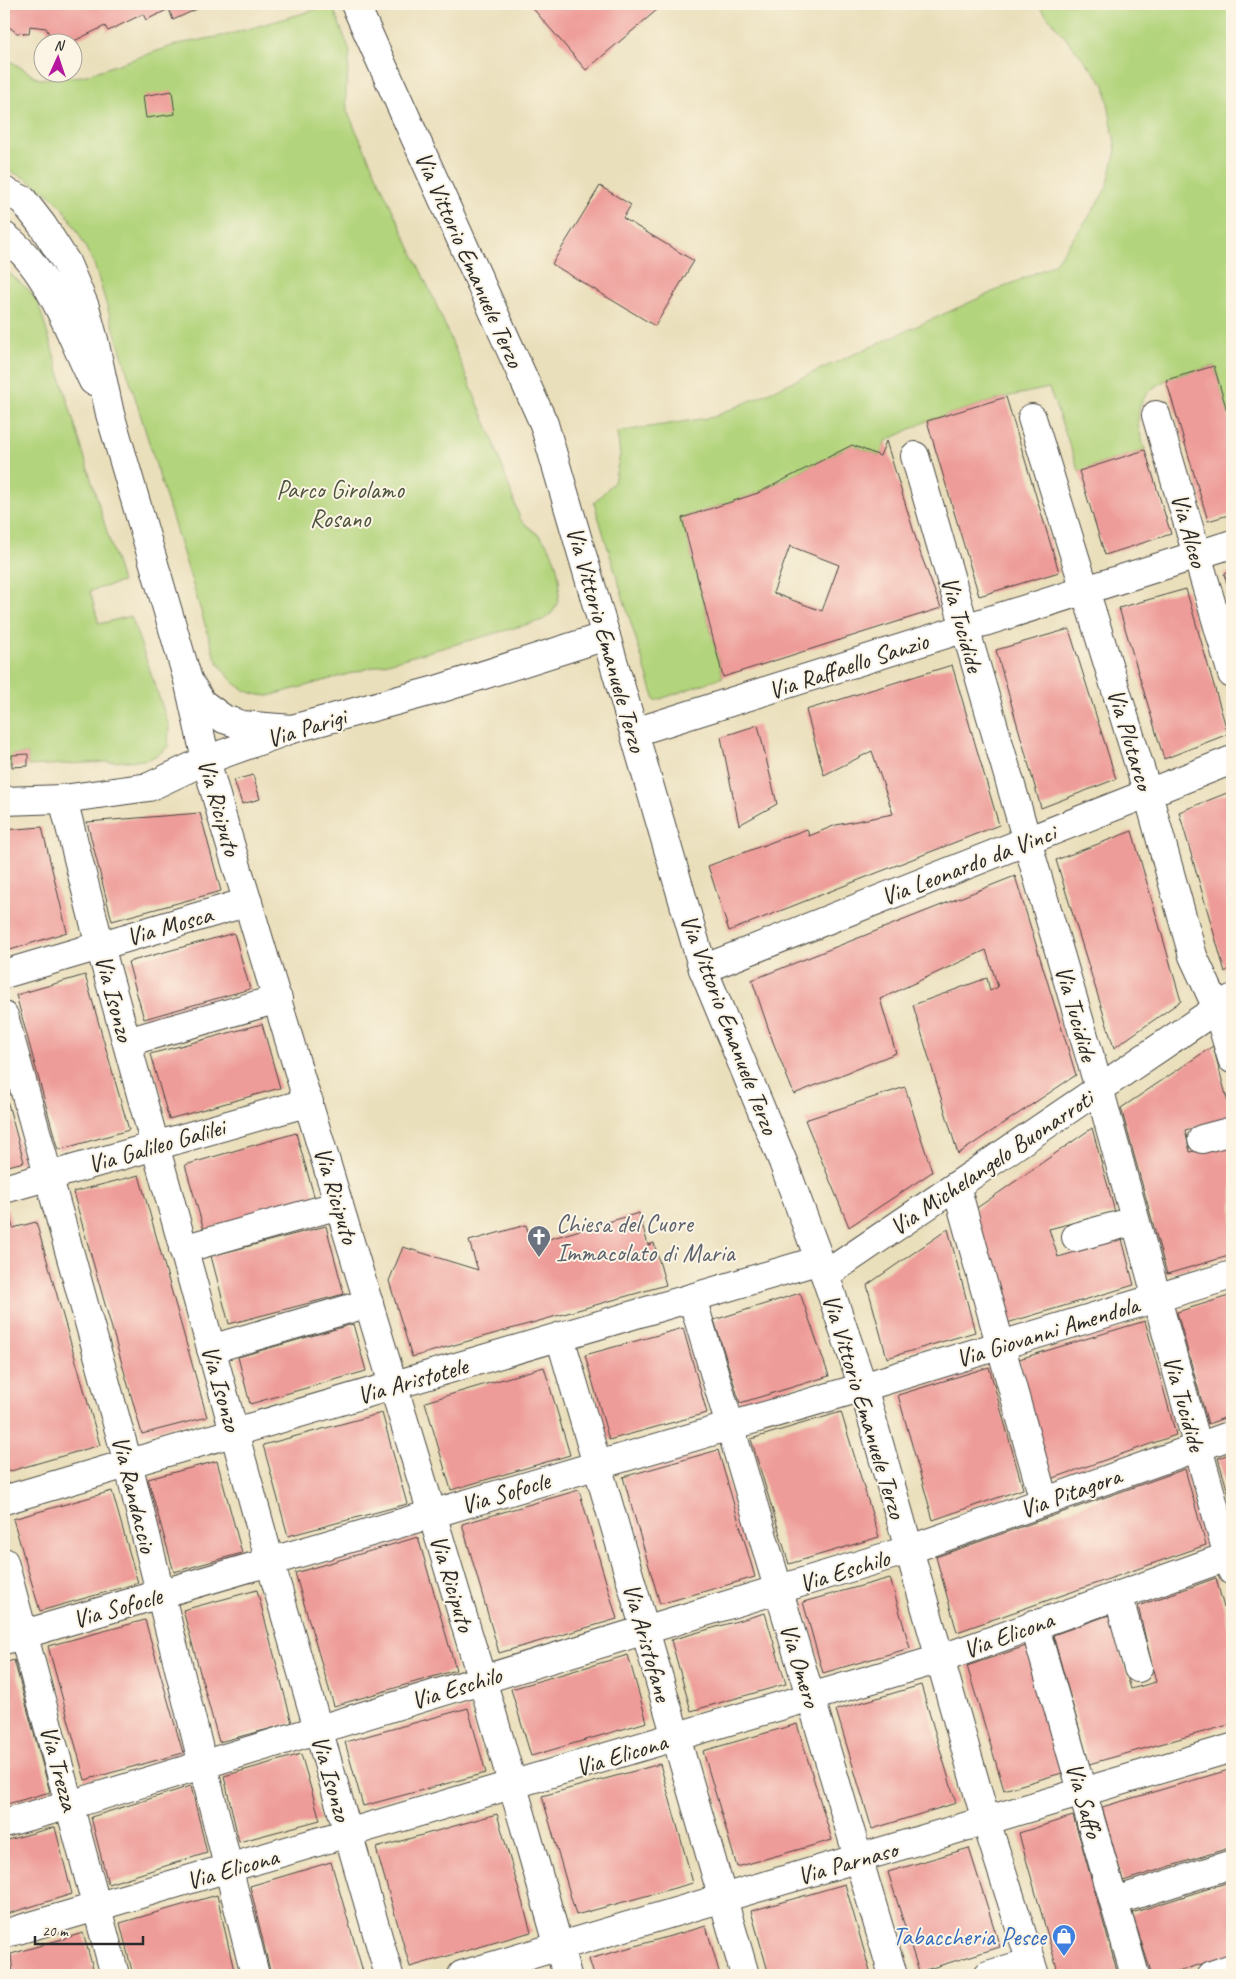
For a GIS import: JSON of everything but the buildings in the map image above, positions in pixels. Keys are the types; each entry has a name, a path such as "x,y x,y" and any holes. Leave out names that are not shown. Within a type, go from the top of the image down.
{"street":[{"name":"Via Vittorio Emanuele Terzo","path":"355,4 544,424 703,969 783,1162 822,1268 862,1387 986,1821 1033,1969"},
{"path":"4,191 23,200 43,226 66,262 85,307 110,414"},
{"path":"4,236 36,267 41,275 110,414"},
{"name":"Via Riciputo","path":"110,414 188,680 206,760 482,1679 567,1975"},
{"name":"Via Alceo","path":"1156,415 1232,674"},
{"name":"Via Plutarco","path":"1032,418 1148,794 1193,956 1225,1002 1232,1059"},
{"name":"Via Tucidide","path":"915,456 1099,1088 1155,1298 1231,1561"},
{"name":"Via Raffaello Sanzio","path":"635,732 1232,544"},
{"name":"Via Parigi","path":"4,801 63,799 149,787 206,760 292,729 436,690 606,636"},
{"path":"188,680 202,703 224,719 242,725 292,729"},
{"name":"Via Leonardo da Vinci","path":"703,969 1232,760"},
{"name":"Via Isonzo","path":"63,799 100,946 270,1562 389,1975"},
{"name":"Via Mosca","path":"4,974 248,902"},
{"path":"127,1042 278,999"},
{"name":"Via Michelangelo Buonarroti","path":"822,1268 956,1186 1225,1002"},
{"name":"Via Randaccio","path":"4,1016 128,1463 254,1975"},
{"name":"Via Galileo Galilei","path":"4,1189 309,1102"},
{"path":"1202,1139 1232,1131"},
{"path":"956,1186 1044,1501"},
{"path":"184,1249 340,1205"},
{"path":"1076,1237 1134,1221"},
{"name":"Via Aristotele","path":"4,1500 692,1298 822,1268"},
{"name":"Via Giovanni Amendola","path":"862,1387 1232,1275"},
{"name":"Via Omero","path":"692,1298 893,1975"},
{"path":"211,1349 369,1303"},
{"name":"Via Aristofane","path":"560,1337 745,1975"},
{"name":"Via Sofocle","path":"14,1637 862,1387"},
{"name":"Via Pitagora","path":"908,1550 1232,1435"},
{"name":"Via Eschilo","path":"4,1823 70,1805 908,1550"},
{"name":"Via Elicona","path":"4,1934 98,1908 940,1659 1118,1595 1231,1561"},
{"name":"Via Trezza","path":"4,1562 14,1637 70,1805 115,1975"},
{"path":"1118,1595 1138,1668"},
{"name":"Via Saffo","path":"1034,1624 1135,1975"},
{"name":"Via Parnaso","path":"462,1975 1232,1748"},
{"path":"1115,1901 1232,1864"},
{"path":"1212,1975 1232,1968"},
{"path":"988,1975 1033,1969"}],"green space":[{"path":"1037,4 1232,4 1232,412 1228,416 1214,366 1175,377 1152,389 1144,398 1139,409 1138,424 1145,450 1079,471 1049,388 1006,397 927,421 886,441 880,456 852,445 758,493 682,518 723,677 655,701 594,503 614,482 620,455 617,432 714,417 1053,265 1087,220 1107,187 1116,150 1105,85"},
{"name":"Parco Girolamo Rosano","path":"332,5 350,51 346,92 347,111 436,304 492,437 520,519 547,544 555,562 559,583 558,602 554,610 543,620 269,696 251,693 237,685 225,673 215,657 94,264 74,225 61,206 38,187 21,176 4,169 4,57 32,75 32,82 82,82 82,76 178,44 227,35"},
{"path":"4,269 29,290 38,302 122,582 90,591 99,624 131,616 169,726 168,747 156,756 145,760 28,766 28,754 12,755 12,767 4,767"}],"place":[{"name":"Chiesa del Cuore Immacolato di Maria","path":"539,1258"},
{"name":"Tabaccheria Pesce","path":"1064,1957"}]}
